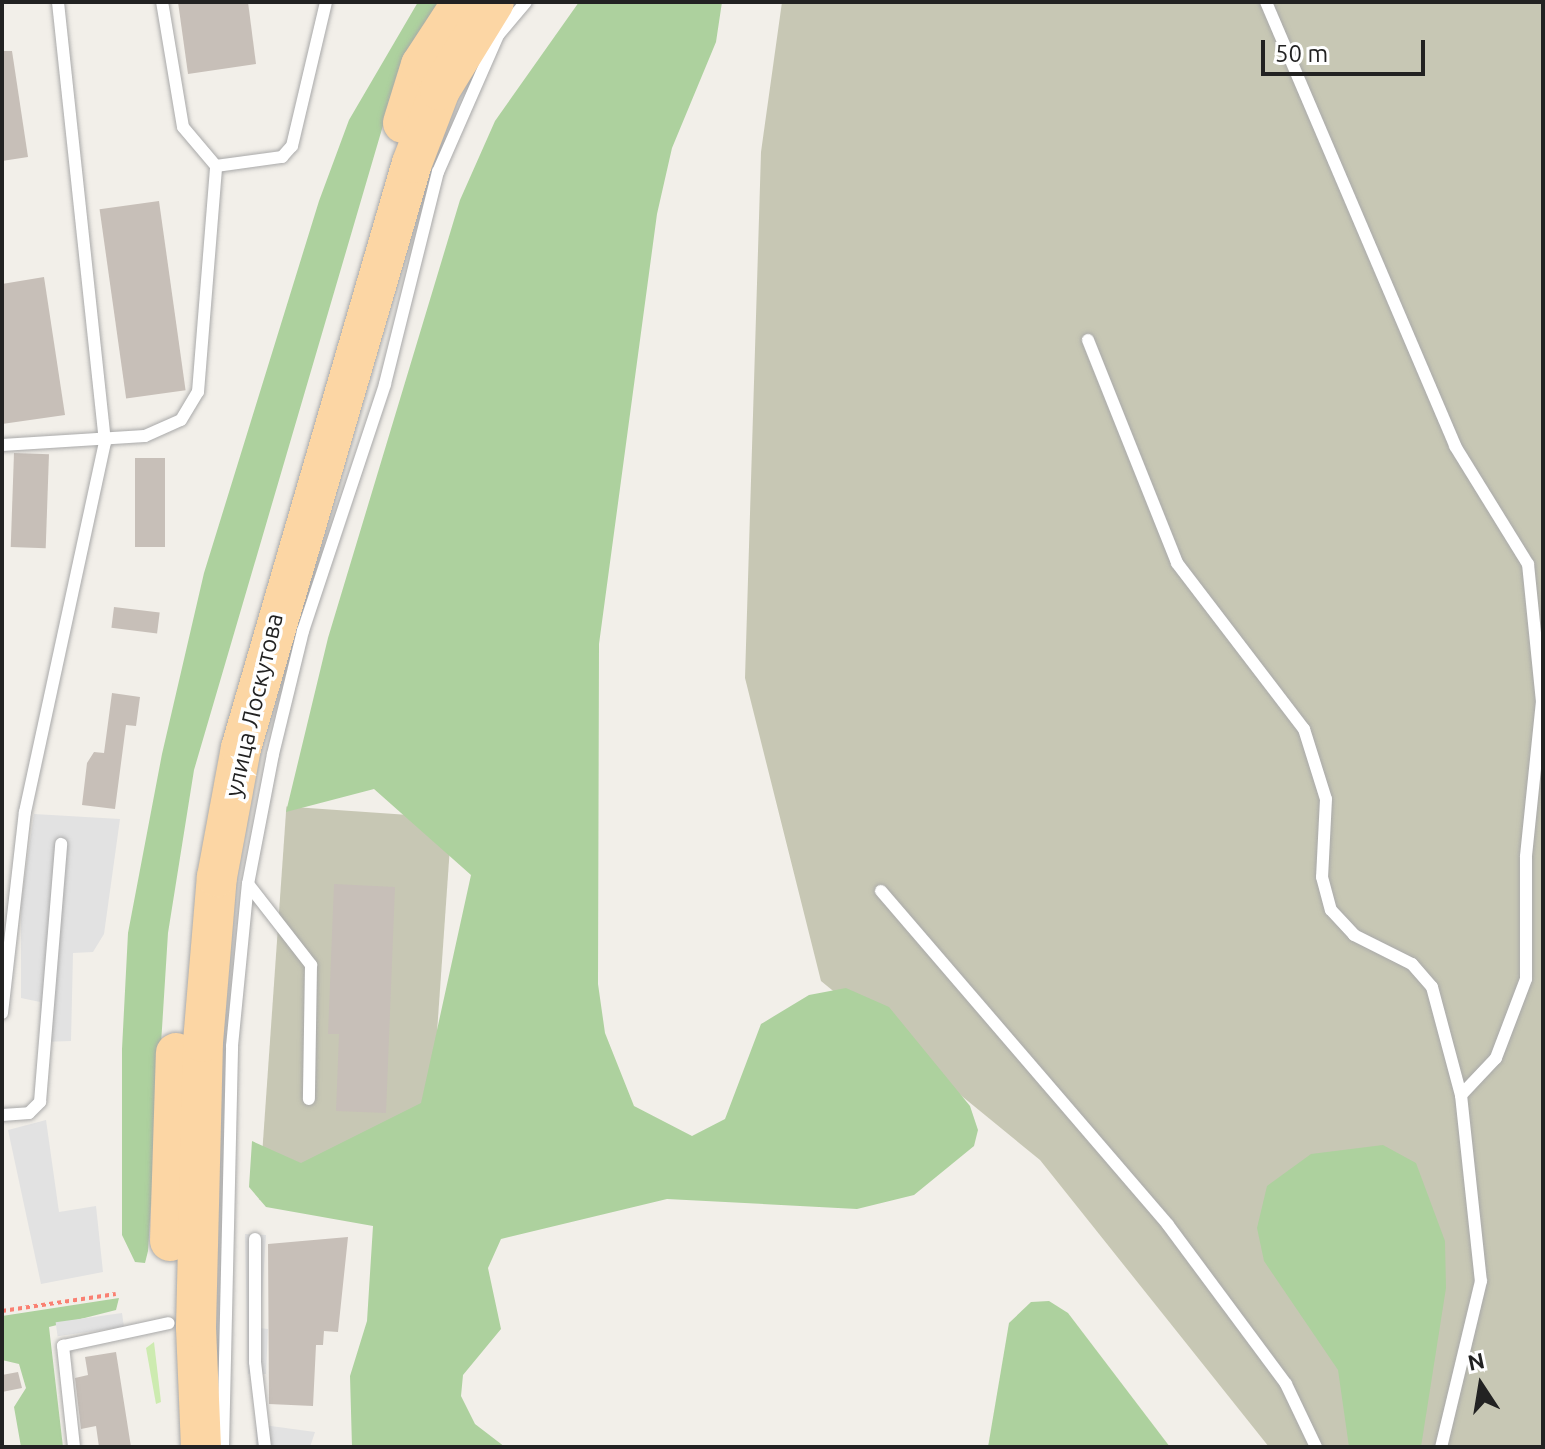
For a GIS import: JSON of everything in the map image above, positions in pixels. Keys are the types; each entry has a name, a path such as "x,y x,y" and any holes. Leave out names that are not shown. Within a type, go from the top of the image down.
{"main road":[{"name":"улица Лоскутова","path":"175,1447 169,1323 180,997 235,668 421,65 462,2"},
{"name":"улица Лоскутова","path":"201,1447 196,1327 203,1042 217,877 241,748 412,163 440,90 494,2"}],"lane":[{"path":"2,445 105,442 181,420 198,392 216,166 183,127 162,2"},
{"path":"216,166 282,157 292,146 326,2"},
{"path":"223,1447 232,1046 248,884 303,631 385,384 438,172 498,35 526,2"},
{"path":"1266,2 1455,446 1528,564 1542,701 1526,857 1526,979 1496,1058 1461,1095"},
{"path":"2,1013 28,797 105,442 56,3"},
{"path":"1088,340 1177,563 1304,729 1326,799 1322,877 1331,910 1354,935 1412,964 1432,987 1461,1095 1481,1281 1441,1447"},
{"path":"2,1115 29,1113 40,1102 61,844"},
{"path":"248,884 311,965 309,1099"},
{"path":"881,891 1168,1225 1286,1384 1316,1447"},
{"path":"255,1239 255,1362 265,1447"},
{"path":"74,1447 63,1346 169,1323"}],"path":[{"path":"2,1311 116,1294"}],"shaded area":[{"path":"782,2 1543,2 1543,1447 1269,1447 1040,1160 821,981 745,678 761,152"},
{"path":"286,806 452,818 425,1211 259,1199"},
{"path":"34,814 120,819 104,934 93,952 73,953 71,1041 40,1042 40,1002 21,998 21,903"},
{"path":"46,1120 59,1212 96,1206 103,1272 41,1284 8,1130"},
{"path":"245,1234 266,1235 260,1328 268,1329 266,1374 248,1374"},
{"path":"122,1313 124,1327 58,1336 56,1322"},
{"path":"256,1424 315,1432 310,1447 256,1447"}],"green space":[{"path":"418,2 445,2 389,105 194,770 168,933 148,1251 145,1263 135,1262 122,1235 122,1049 128,933 162,754 204,573 319,201 349,120"},
{"path":"579,2 722,2 716,42 672,148 657,214 599,644 598,984 605,1033 634,1106 692,1136 725,1119 761,1024 809,995 846,988 889,1007 970,1106 978,1130 974,1146 914,1195 857,1209 667,1199 501,1239 488,1268 501,1329 463,1375 461,1396 475,1424 505,1447 352,1447 350,1376 367,1321 373,1226 266,1207 249,1187 252,1141 301,1163 421,1103 471,875 374,789 286,812 328,638 460,200 495,121"},
{"path":"1383,1145 1416,1163 1445,1241 1446,1288 1421,1447 1349,1447 1338,1370 1264,1261 1257,1228 1267,1186 1311,1154"},
{"path":"119,1298 116,1310 49,1327 63,1447 21,1447 14,1407 26,1388 19,1364 2,1360 2,1316"},
{"path":"1049,1301 1068,1313 1170,1447 988,1447 1009,1323 1031,1302"},
{"path":"154,1342 161,1402 156,1404 146,1348"}],"building":[{"path":"178,2 248,2 256,64 188,74"},
{"path":"2,51 12,51 28,157 2,161"},
{"path":"159,201 186,390 126,398 100,209"},
{"path":"44,277 65,415 2,424 2,284"},
{"path":"14,453 49,454 46,548 11,547"},
{"path":"135,458 165,458 165,547 135,547"},
{"path":"114,607 160,613 157,633 111,628"},
{"path":"112,693 140,697 136,726 126,725 115,809 82,805 87,763 94,752 104,753"},
{"path":"334,884 395,887 386,1113 336,1111 339,1034 328,1034"},
{"path":"348,1237 338,1332 324,1331 323,1345 316,1345 313,1406 269,1404 268,1244"},
{"path":"116,1352 131,1447 99,1447 96,1426 81,1429 75,1378 88,1375 85,1357"},
{"path":"18,1372 22,1388 2,1392 2,1375"}]}
